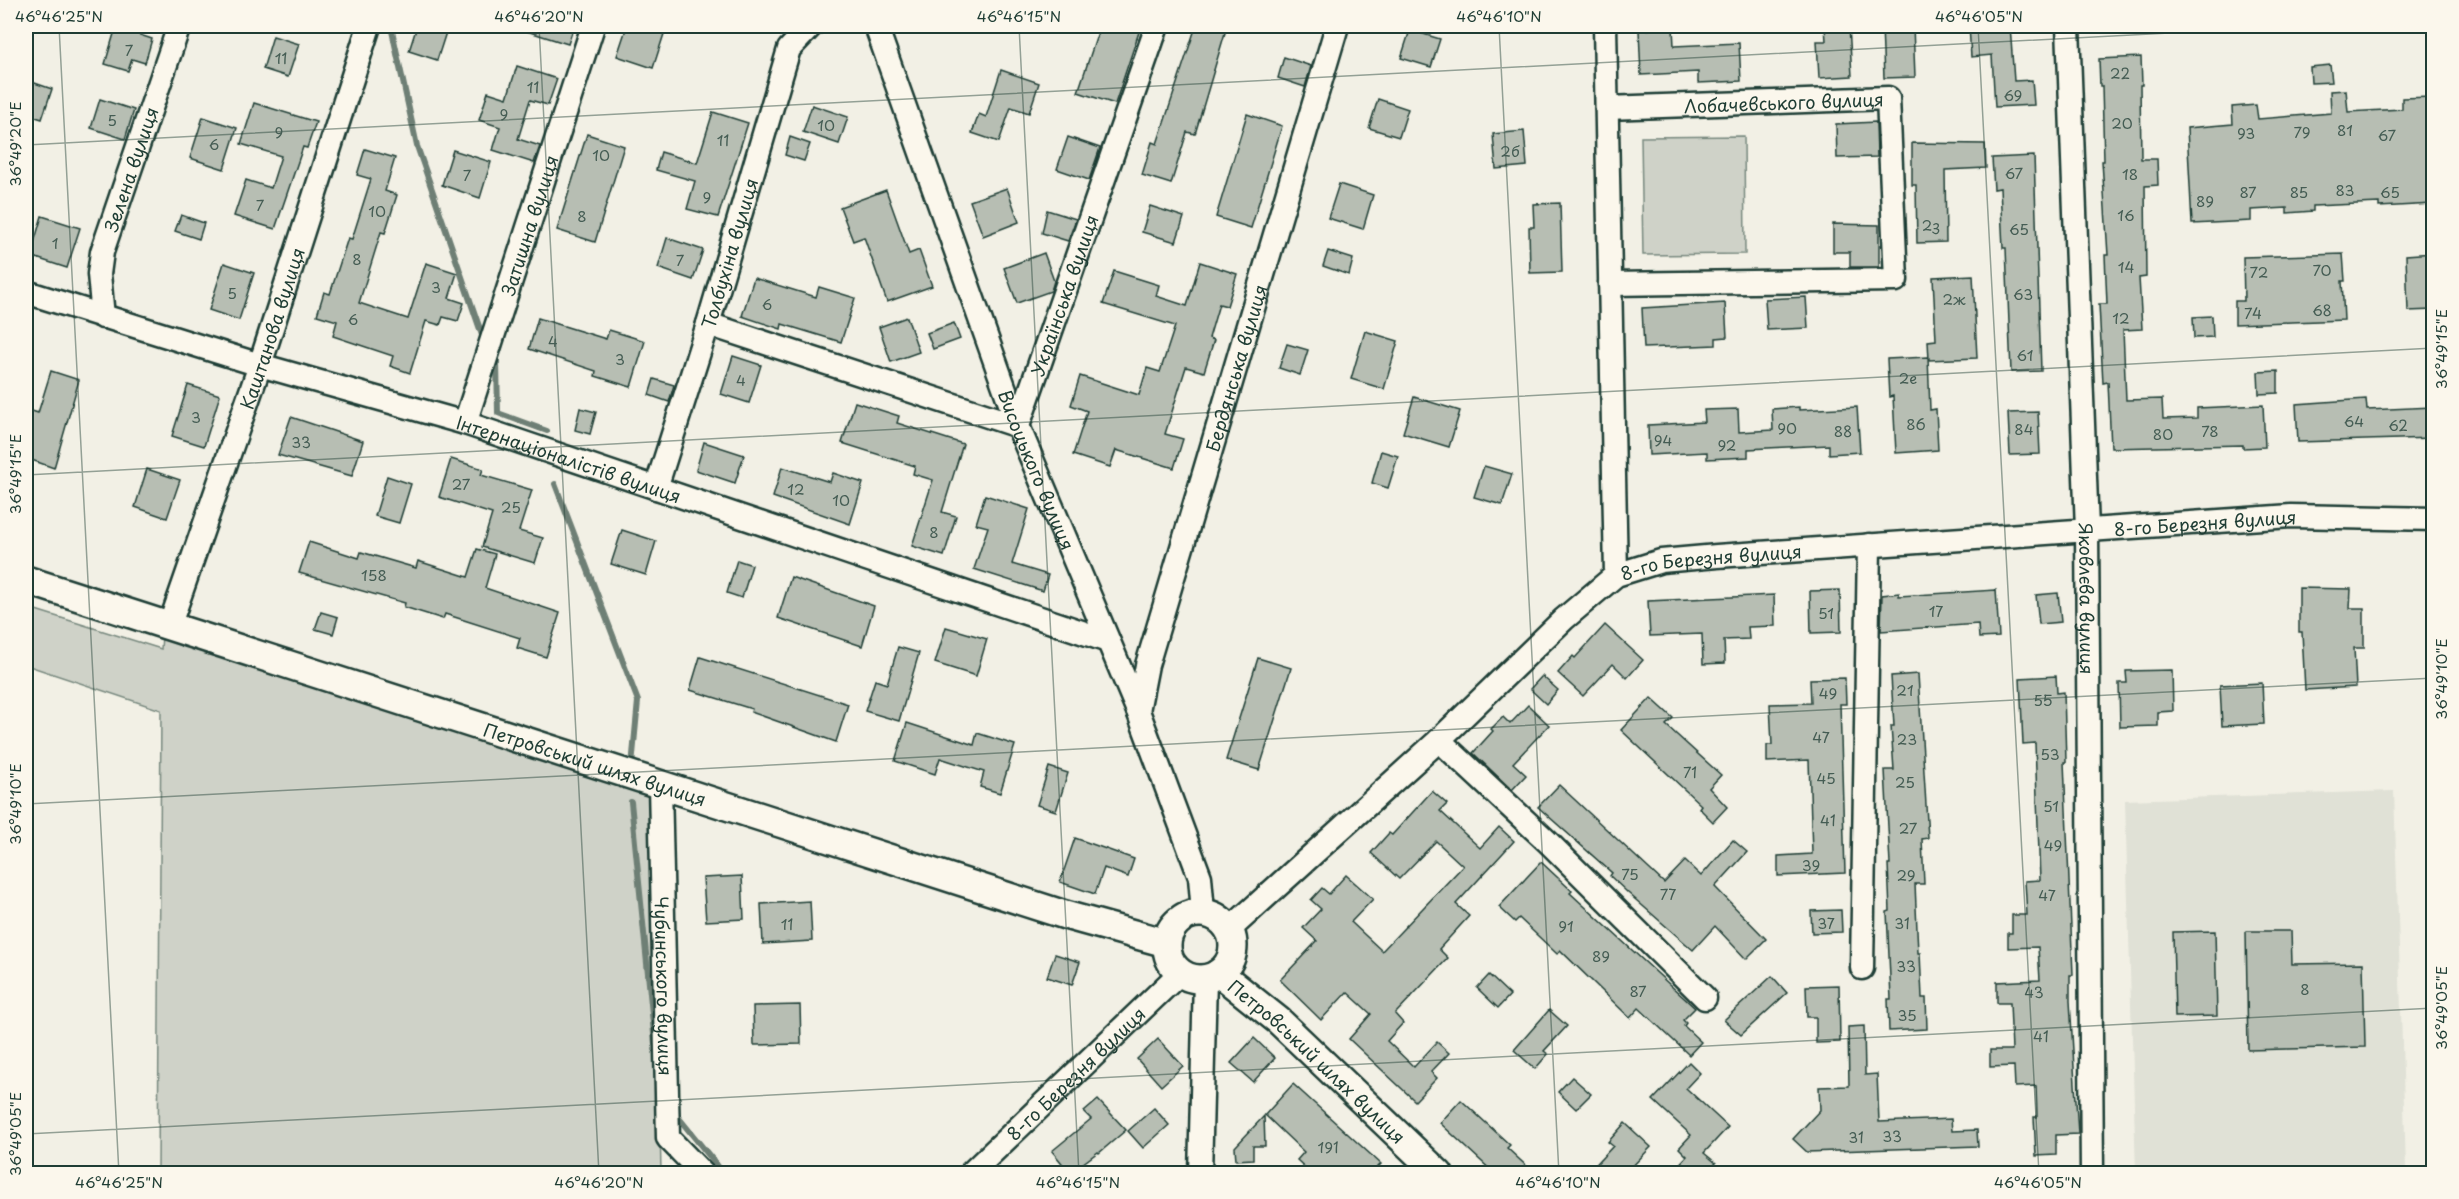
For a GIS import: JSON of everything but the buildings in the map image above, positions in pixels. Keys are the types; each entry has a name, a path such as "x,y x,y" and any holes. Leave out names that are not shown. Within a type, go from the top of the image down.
{"street":[{"name":"Зелена вулиця","path":"103,317 99,274 102,252 179,26"},
{"name":"Каштанова вулиця","path":"169,627 260,365 369,26"},
{"name":"Затишна вулиця","path":"465,423 593,26"},
{"name":"Толбухіна вулиця","path":"656,488 708,324 789,49 811,26"},
{"name":"Висоцького вулиця","path":"876,26 1018,426 1138,711 1200,877 1203,912"},
{"name":"Українська вулиця","path":"1018,426 1157,26"},
{"name":"Бердянська вулиця","path":"1138,711 1147,665 1337,26"},
{"path":"1605,26 1616,575"},
{"name":"Яковлєва вулиця","path":"2068,26 2087,530 2092,1173"},
{"name":"Лобачевського вулиця","path":"1607,108 1888,98 1896,280 1610,284"},
{"name":"Інтернаціоналістів вулиця","path":"26,292 260,365 465,423 1108,641"},
{"path":"708,324 1018,426"},
{"name":"8-го Березня вулиця","path":"1229,930 1439,740 1564,619 1616,575 1660,561 2291,516 2433,519"},
{"path":"1862,968 1869,545"},
{"name":"Петровський шлях вулиця","path":"26,580 1065,915 1166,943 1169,960 1202,975 1279,1021 1439,1173"},
{"path":"1439,740 1552,847 1705,998"},
{"name":"Чубинського вулиця","path":"660,785 668,1138 703,1173"},
{"path":"1166,943 1172,926 1194,913 1203,912 1219,919 1229,930"},
{"name":"Петровський шлях вулиця","path":"1202,975 1227,966 1233,950 1229,930"},
{"path":"1200,1173 1202,975"},
{"name":"8-го Березня вулиця","path":"970,1173 1202,975"}],"shaded area":[{"path":"1744,136 1745,254 1643,255 1641,137"},
{"path":"26,607 161,649 162,636 653,793 661,1173 158,1173 161,710 26,665"},
{"path":"2394,791 2406,1169 2275,1174 2136,1173 2125,800"}],"waterway":[{"path":"391,26 417,146 483,338"},
{"path":"497,361 498,413 547,431"},
{"path":"555,484 638,701 632,766"},
{"path":"631,802 655,1044"},
{"path":"674,1112 724,1174"}]}
